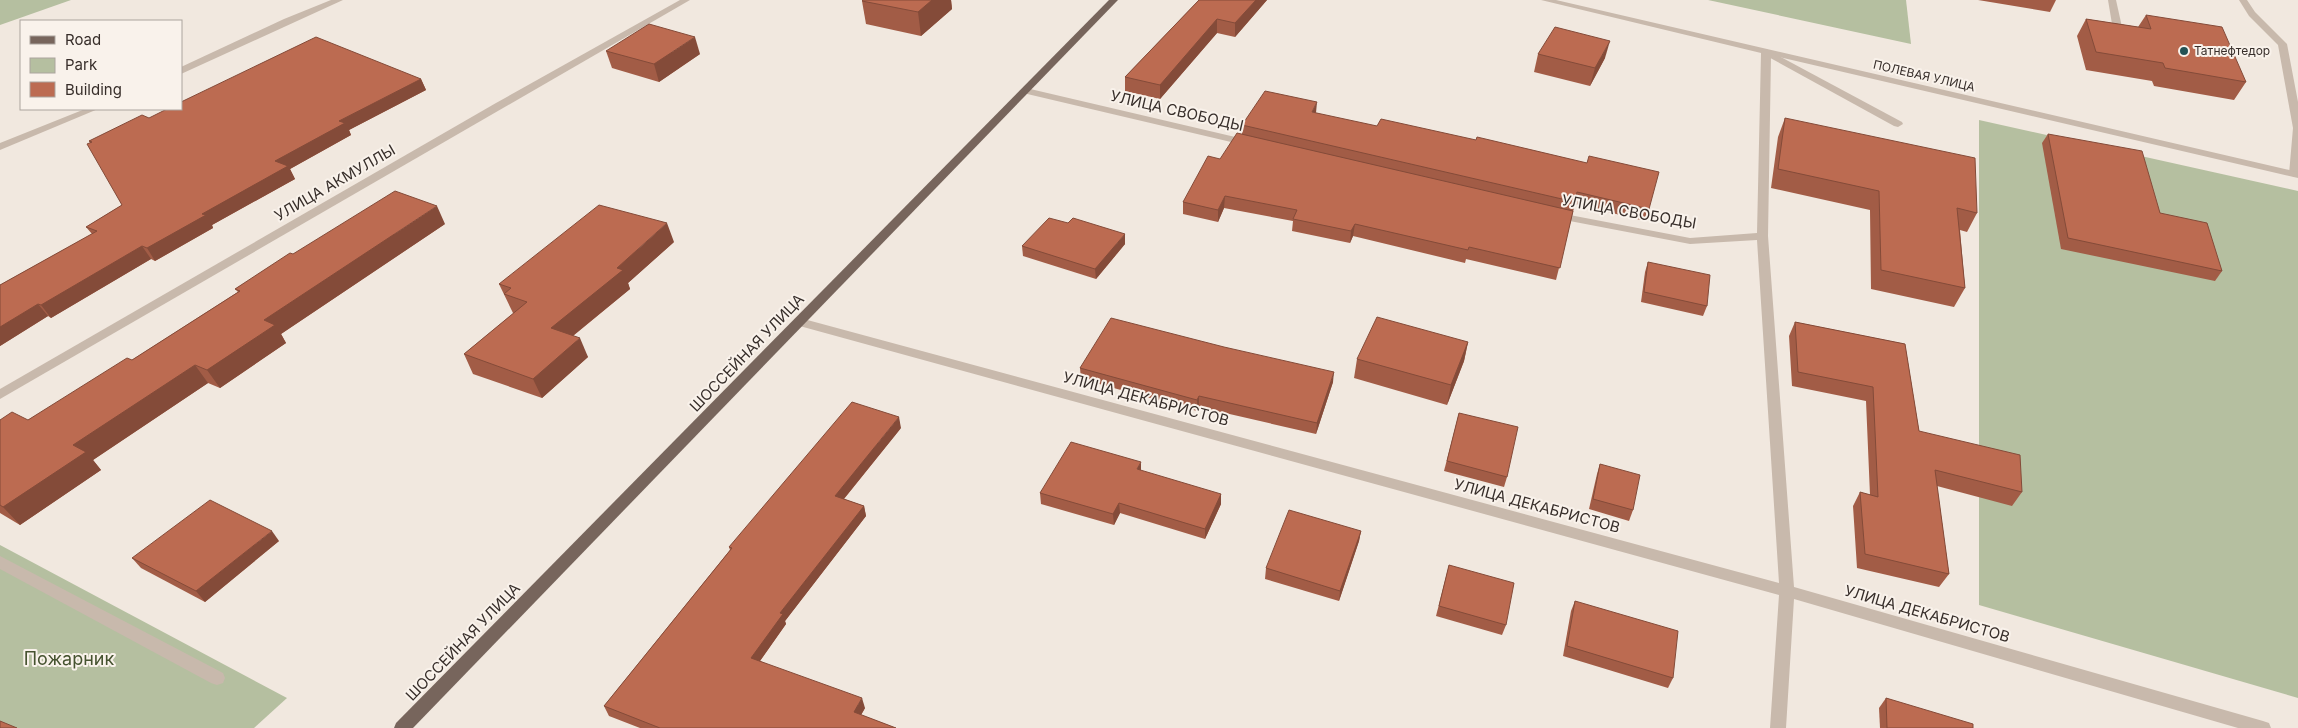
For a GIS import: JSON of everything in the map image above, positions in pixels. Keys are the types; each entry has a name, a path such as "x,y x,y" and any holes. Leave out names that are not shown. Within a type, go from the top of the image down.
{"main road":[{"name":"ШОССЕЙНАЯ УЛИЦА","path":"402,728 1114,0"}],"street":[{"path":"182,71 287,21 339,0"},
{"name":"УЛИЦА АКМУЛЛЫ","path":"0,395 499,105 686,0"},
{"name":"ПОЛЕВАЯ УЛИЦА","path":"1545,0 2296,175"},
{"path":"2112,0 2119,36"},
{"path":"2243,0 2252,14 2282,44 2298,128 2296,175"},
{"path":"1778,728 1787,591 1762,236 1766,52 1898,124"},
{"name":"УЛИЦА СВОБОДЫ","path":"1026,91 1260,146"},
{"path":"0,147 91,110"},
{"name":"УЛИЦА СВОБОДЫ","path":"1542,212 1690,241 1762,236"},
{"name":"УЛИЦА ДЕКАБРИСТОВ","path":"800,322 1787,591 2263,728"},
{"path":"0,562 217,678"}],"green space":[{"path":"0,0 71,0 0,25"},
{"path":"1708,0 1906,0 1911,44"},
{"path":"1979,120 2298,191 2298,698 1979,605"},
{"name":"Пожарник","path":"0,545 287,698 254,728 0,728"}],"building":[{"path":"863,0 932,0 918,12"},
{"path":"1199,0 1256,0 1235,23 1217,19 1160,85 1125,77"},
{"path":"2146,15 2222,27 2246,82 2165,68 2163,63 2096,52 2086,19 2151,29"},
{"path":"649,24 695,37 654,64 606,51"},
{"path":"1555,27 1610,41 1595,68 1538,54"},
{"path":"316,37 421,79 339,121 345,123 275,161 288,166 202,214 206,215 147,248 142,246 0,327 0,285 97,231 86,227 122,205 87,144 92,142 89,141 142,115 149,118 165,110 182,110 182,102"},
{"path":"1265,91 1317,102 1312,112 1377,126 1381,119 1476,140 1477,137 1587,163 1589,156 1659,172 1649,209 1577,192 1575,202 1242,125"},
{"path":"1785,118 1975,158 1977,213 1957,208 1965,288 1881,270 1879,191 1778,169"},
{"path":"1237,133 1573,211 1560,268 1469,247 1468,250 1355,224 1351,231 1293,219 1297,210 1225,196 1218,210 1183,202 1208,156 1220,159"},
{"path":"2048,134 2142,151 2160,213 2207,223 2222,271 2068,238"},
{"path":"395,191 437,206 264,320 275,325 207,370 195,365 73,445 86,452 3,507 0,505 0,420 12,412 28,420 127,358 132,360 240,291 235,289 290,253 293,254"},
{"path":"599,205 667,223 617,268 623,270 551,328 580,338 533,379 464,354 527,302 504,294 511,288 499,284"},
{"path":"1049,218 1068,223 1073,218 1125,234 1095,269 1022,246"},
{"path":"1648,262 1710,275 1707,306 1644,292"},
{"path":"1377,317 1468,342 1451,385 1357,359"},
{"path":"1111,318 1224,347 1334,372 1317,423 1199,396 1197,400 1080,368"},
{"path":"1795,322 1905,344 1919,431 2020,455 2022,492 1935,470 1949,574 1865,554 1860,492 1878,497 1873,387 1798,372"},
{"path":"852,402 899,417 835,496 864,506 780,613 783,614 751,658 862,698 854,712 896,728 660,728 604,706 732,548 729,547"},
{"path":"1459,413 1518,427 1507,477 1447,461"},
{"path":"1071,442 1141,462 1137,469 1221,494 1205,529 1119,503 1113,514 1040,493"},
{"path":"1600,464 1640,475 1633,510 1593,499"},
{"path":"210,500 272,531 196,591 132,558"},
{"path":"1289,510 1361,531 1340,591 1266,568"},
{"path":"1449,565 1514,583 1506,625 1439,606"},
{"path":"1575,601 1678,631 1673,678 1567,646"},
{"path":"1886,698 1973,724 1973,728 1887,728"},
{"path":"0,721 17,728 0,728"}],"place":[{"name":"Татнефтедор","path":"2184,51"}]}
